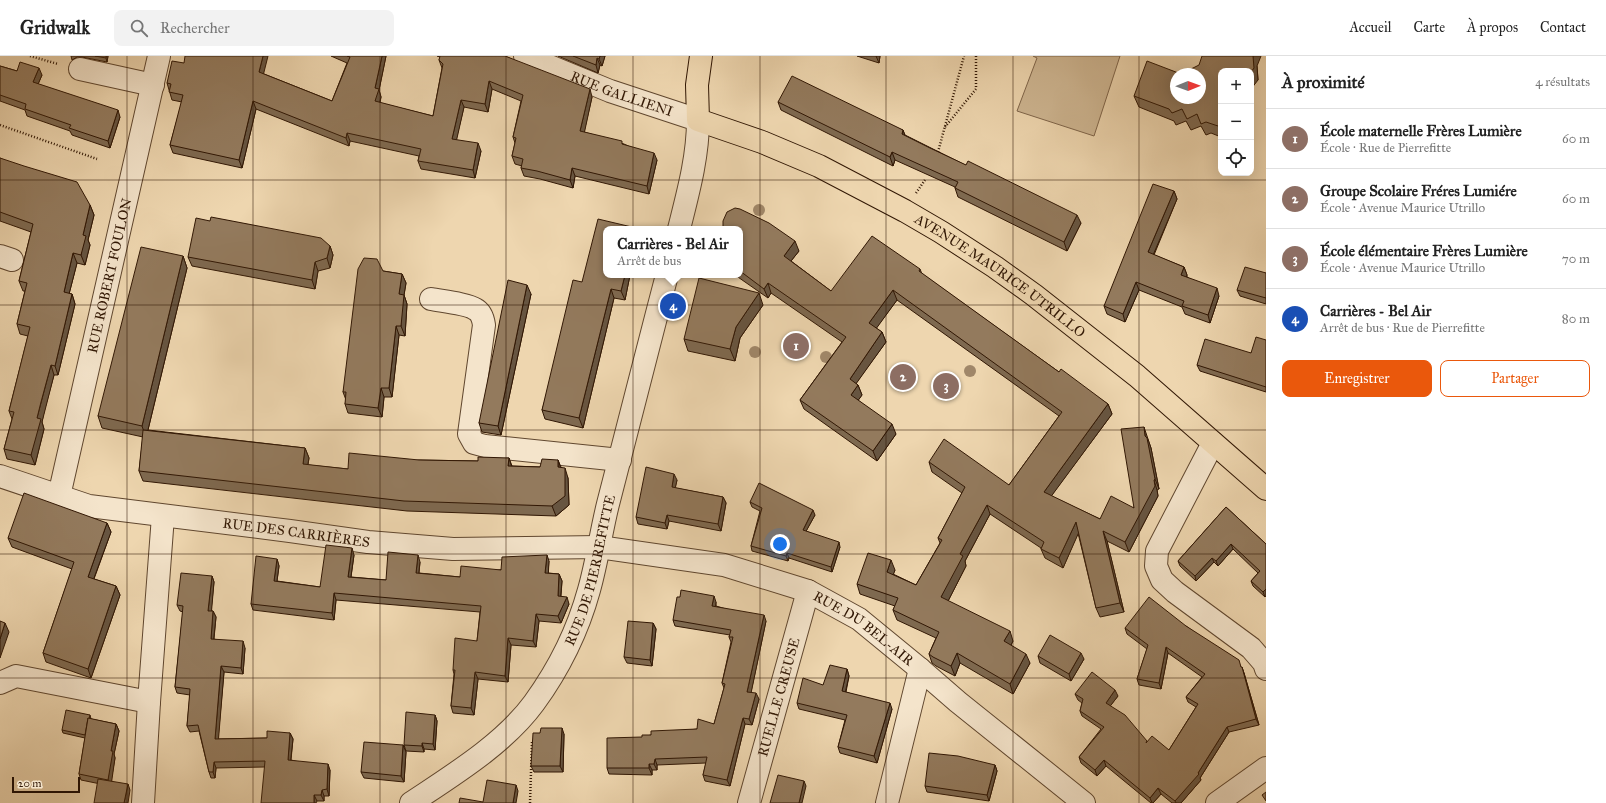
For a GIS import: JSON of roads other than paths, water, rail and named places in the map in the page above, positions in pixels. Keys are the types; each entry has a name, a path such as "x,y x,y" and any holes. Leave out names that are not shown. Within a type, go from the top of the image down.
{"main road":[{"path":"698,120 697,85 701,56"},
{"name":"AVENUE MAURICE UTRILLO","path":"698,120 762,142 819,166 905,211 995,267 1034,295 1137,376 1266,489"}],"street":[{"name":"RUE ROBERT FOULON","path":"59,496 159,56"},
{"name":"RUE GALLIENI","path":"525,56 610,91 698,120"},
{"path":"80,70 153,85"},
{"path":"680,226 698,141 698,120"},
{"name":"RUE DE PIERREFITTE","path":"411,803 487,750 505,735 533,704 552,676 579,620 589,591 604,523 666,278"},
{"path":"431,299 474,308 483,319 484,325 469,434 474,443 485,446 620,460"},
{"path":"1212,443 1157,551 1156,566 1162,580 1251,648 1264,663 1266,669"},
{"name":"RUE DES CARRIÈRES","path":"0,476 90,506 368,542 453,549 599,547"},
{"path":"143,803 163,516"},
{"name":"RUE DU BEL-AIR","path":"599,547 724,565 808,591 859,619 958,702 1084,803"},
{"name":"RUELLE CREUSE","path":"749,803 808,591"},
{"path":"887,803 920,669"},
{"path":"0,683 16,676 149,702"},
{"path":"1217,803 1266,768"}],"place":[{"name":"Carrières - Bel Air","path":"673,306"},
{"name":"École maternelle Frères Lumière","path":"796,346"},
{"name":"Groupe Scolaire Fréres Lumiére","path":"903,377"},
{"name":"École élémentaire Frères Lumière","path":"946,386"}]}
